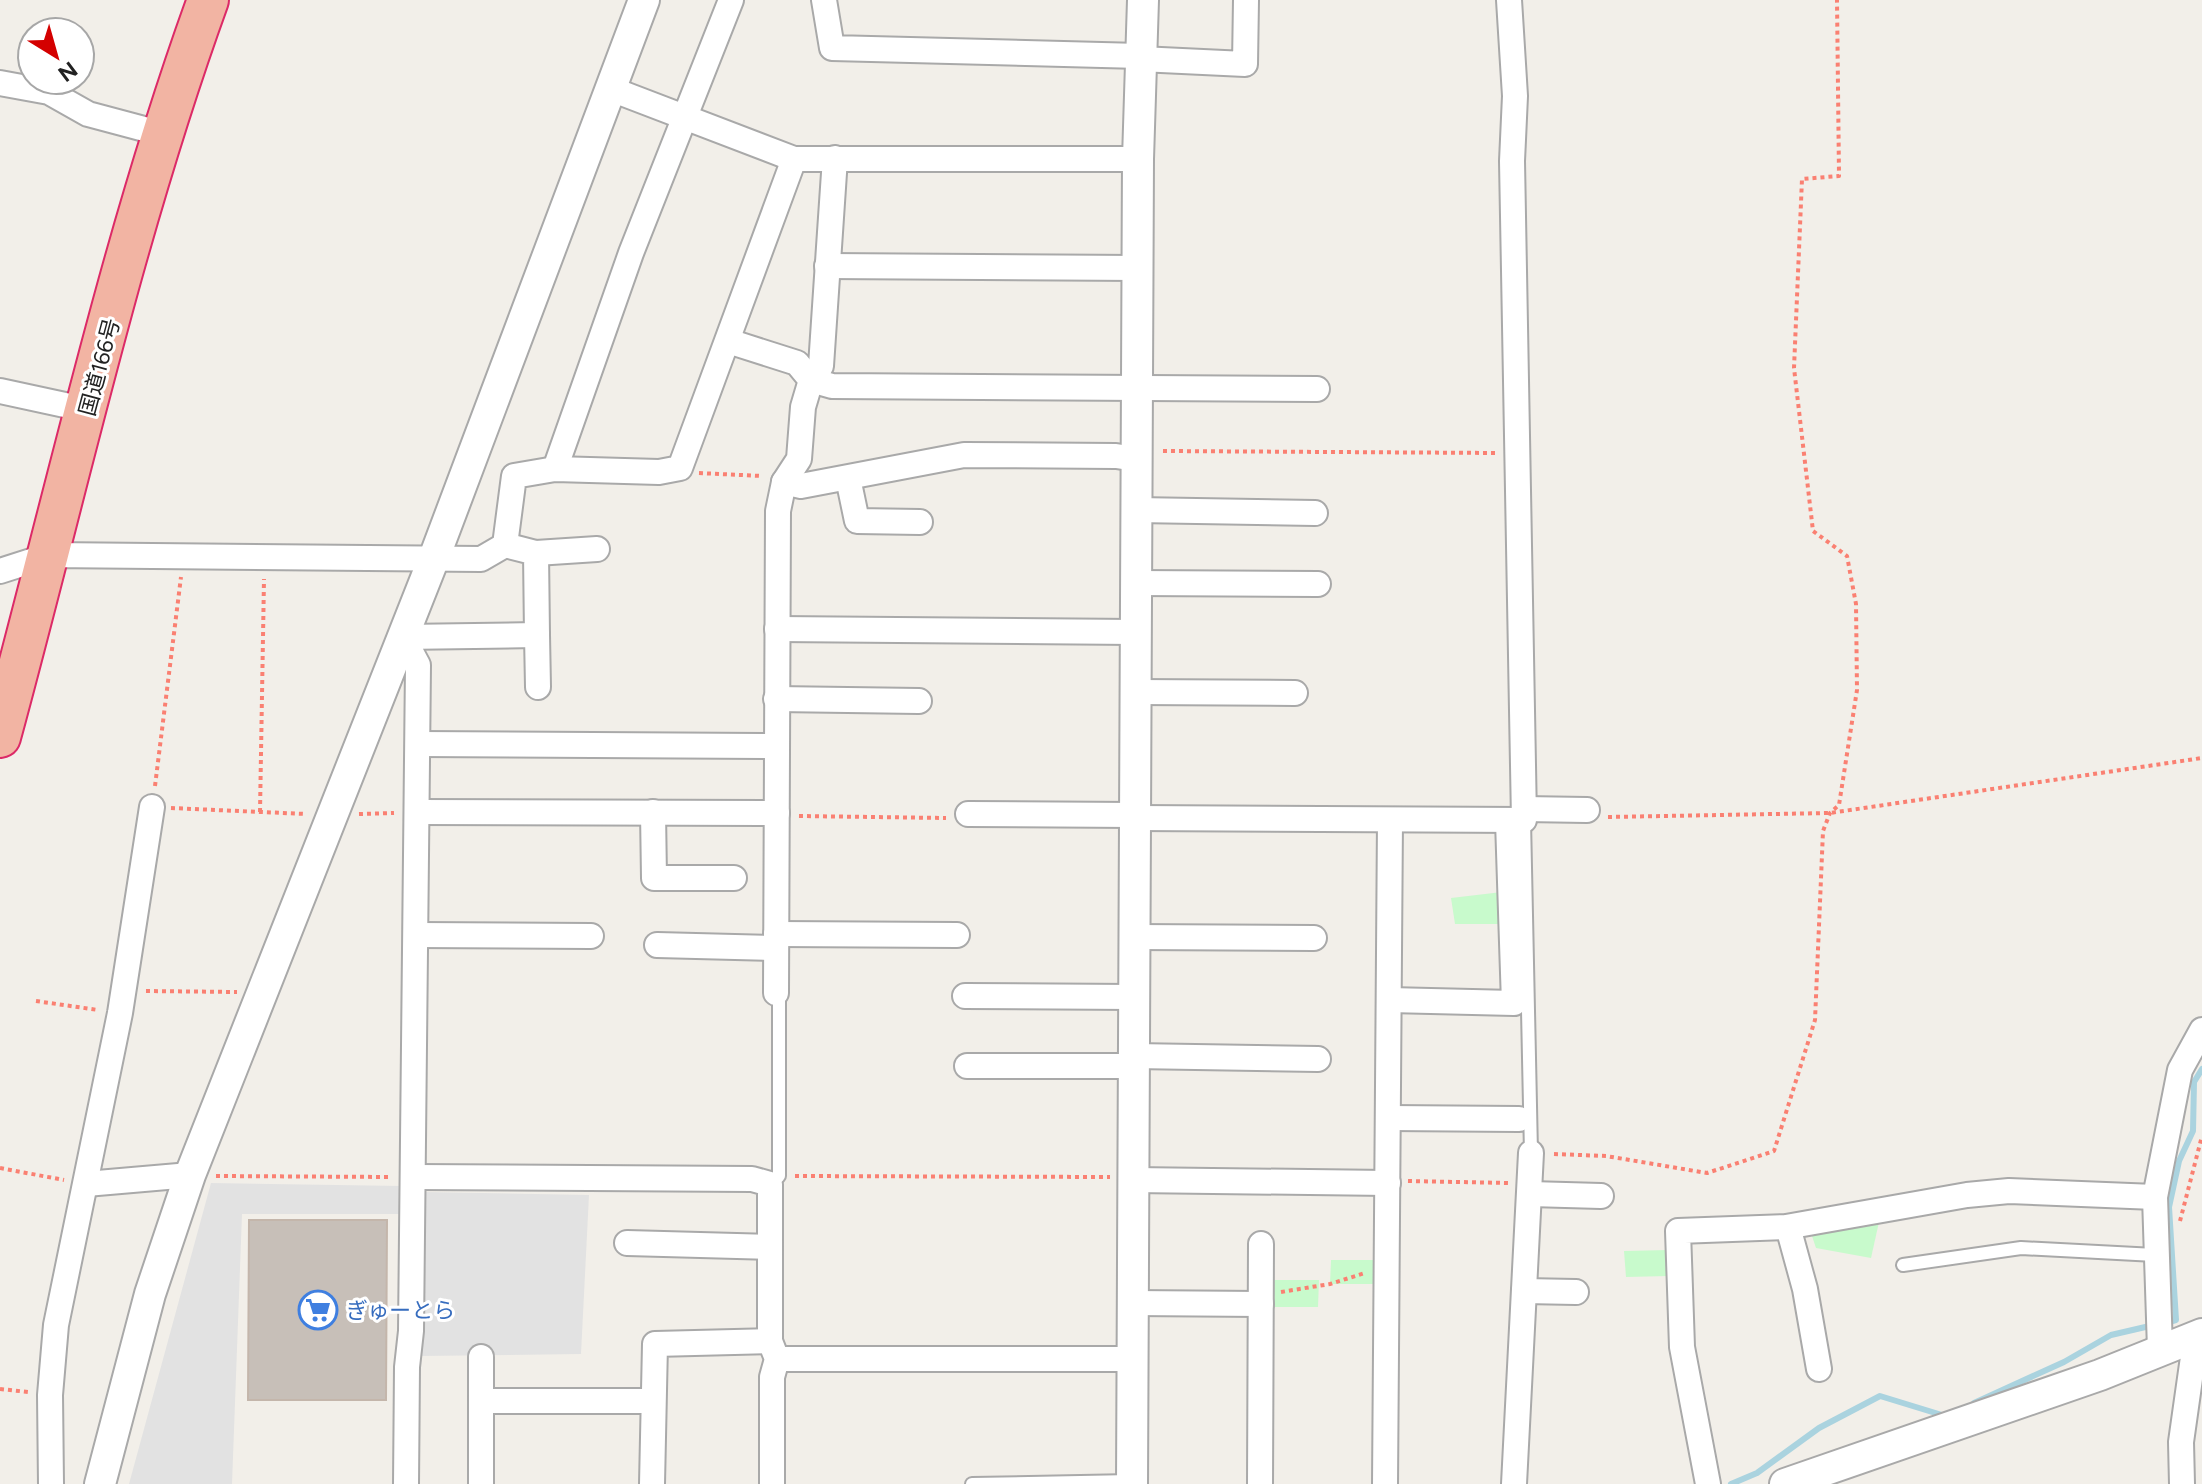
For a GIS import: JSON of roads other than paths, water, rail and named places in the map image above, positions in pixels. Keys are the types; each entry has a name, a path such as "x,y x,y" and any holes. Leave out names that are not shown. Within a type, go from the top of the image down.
{"highway":[{"name":"国道166号","path":"0,737 163,134 208,0"}],"street":[{"path":"100,1484 150,1294 190,1175 434,558 644,0"},
{"path":"555,469 631,253 731,0"},
{"path":"824,0 832,48 1245,64 1246,0"},
{"path":"1132,1482 1138,159 1143,0"},
{"path":"1389,1000 1514,1003 1519,817 1512,161 1515,96 1509,0"},
{"path":"0,83 49,92 88,114 163,134"},
{"path":"611,89 685,120 794,159 1138,159"},
{"path":"776,993 778,511 784,482 799,459 803,407 811,380 821,366 835,158"},
{"path":"505,545 514,476 555,469 659,472 680,468 794,159"},
{"path":"827,266 1138,268"},
{"path":"728,341 797,363 811,380 832,386 1317,389"},
{"path":"0,391 88,410"},
{"path":"784,482 801,486 964,455 1136,459"},
{"path":"848,478 857,521 920,522"},
{"path":"1136,510 1315,513"},
{"path":"0,571 50,555 481,559 505,545 536,553 597,549"},
{"path":"536,553 538,687"},
{"path":"1135,583 1318,584"},
{"path":"777,629 1135,632"},
{"path":"403,637 537,635"},
{"path":"403,637 418,665 414,1177 406,1484"},
{"path":"1135,692 1295,693"},
{"path":"776,699 919,701"},
{"path":"418,744 776,746"},
{"path":"51,1484 50,1395 56,1325 86,1184 86,1165 122,1002 152,807"},
{"path":"968,814 1390,820 1519,817 1587,810"},
{"path":"418,812 777,814"},
{"path":"653,812 654,878 734,878"},
{"path":"1385,1484 1390,820"},
{"path":"417,935 591,936"},
{"path":"657,945 957,935"},
{"path":"1134,937 1314,938"},
{"path":"965,996 1134,997"},
{"path":"2159,1332 2155,1197 2180,1070 2202,1030"},
{"path":"967,1066 1318,1059"},
{"path":"1389,1118 1519,1119"},
{"path":"1514,1484 1531,1153"},
{"path":"86,1184 190,1175"},
{"path":"414,1177 774,1180 770,1247 772,1484"},
{"path":"1133,1178 1388,1182"},
{"path":"1530,1188 1601,1196"},
{"path":"1708,1483 1682,1347 1678,1231 1788,1227 1967,1195 2009,1191 2155,1197"},
{"path":"1788,1227 1805,1289 1819,1369"},
{"path":"627,1243 770,1247"},
{"path":"1260,1484 1261,1244"},
{"path":"1524,1291 1576,1292"},
{"path":"1132,1303 1261,1297"},
{"path":"1785,1484 2100,1375 2159,1332 2199,1335 2181,1442 2182,1484"},
{"path":"652,1484 655,1344 1132,1359"},
{"path":"481,1357 481,1484"},
{"path":"481,1401 653,1401"}],"lane":[{"path":"1519,817 1531,1153"},
{"path":"774,1180 779,995 776,993"},
{"path":"1903,1265 2021,1248 2155,1255"},
{"path":"972,1484 1132,1482"}],"waterway":[{"path":"2165,1323 2176,1320 2169,1207 2179,1161 2193,1131 2194,1082 2202,1069"},
{"path":"1974,1403 2064,1362 2111,1335 2154,1325"},
{"path":"1731,1484 1757,1473 1819,1428 1880,1396 1942,1415"}],"place":[{"name":"ぎゅーとら","path":"318,1310"}]}
